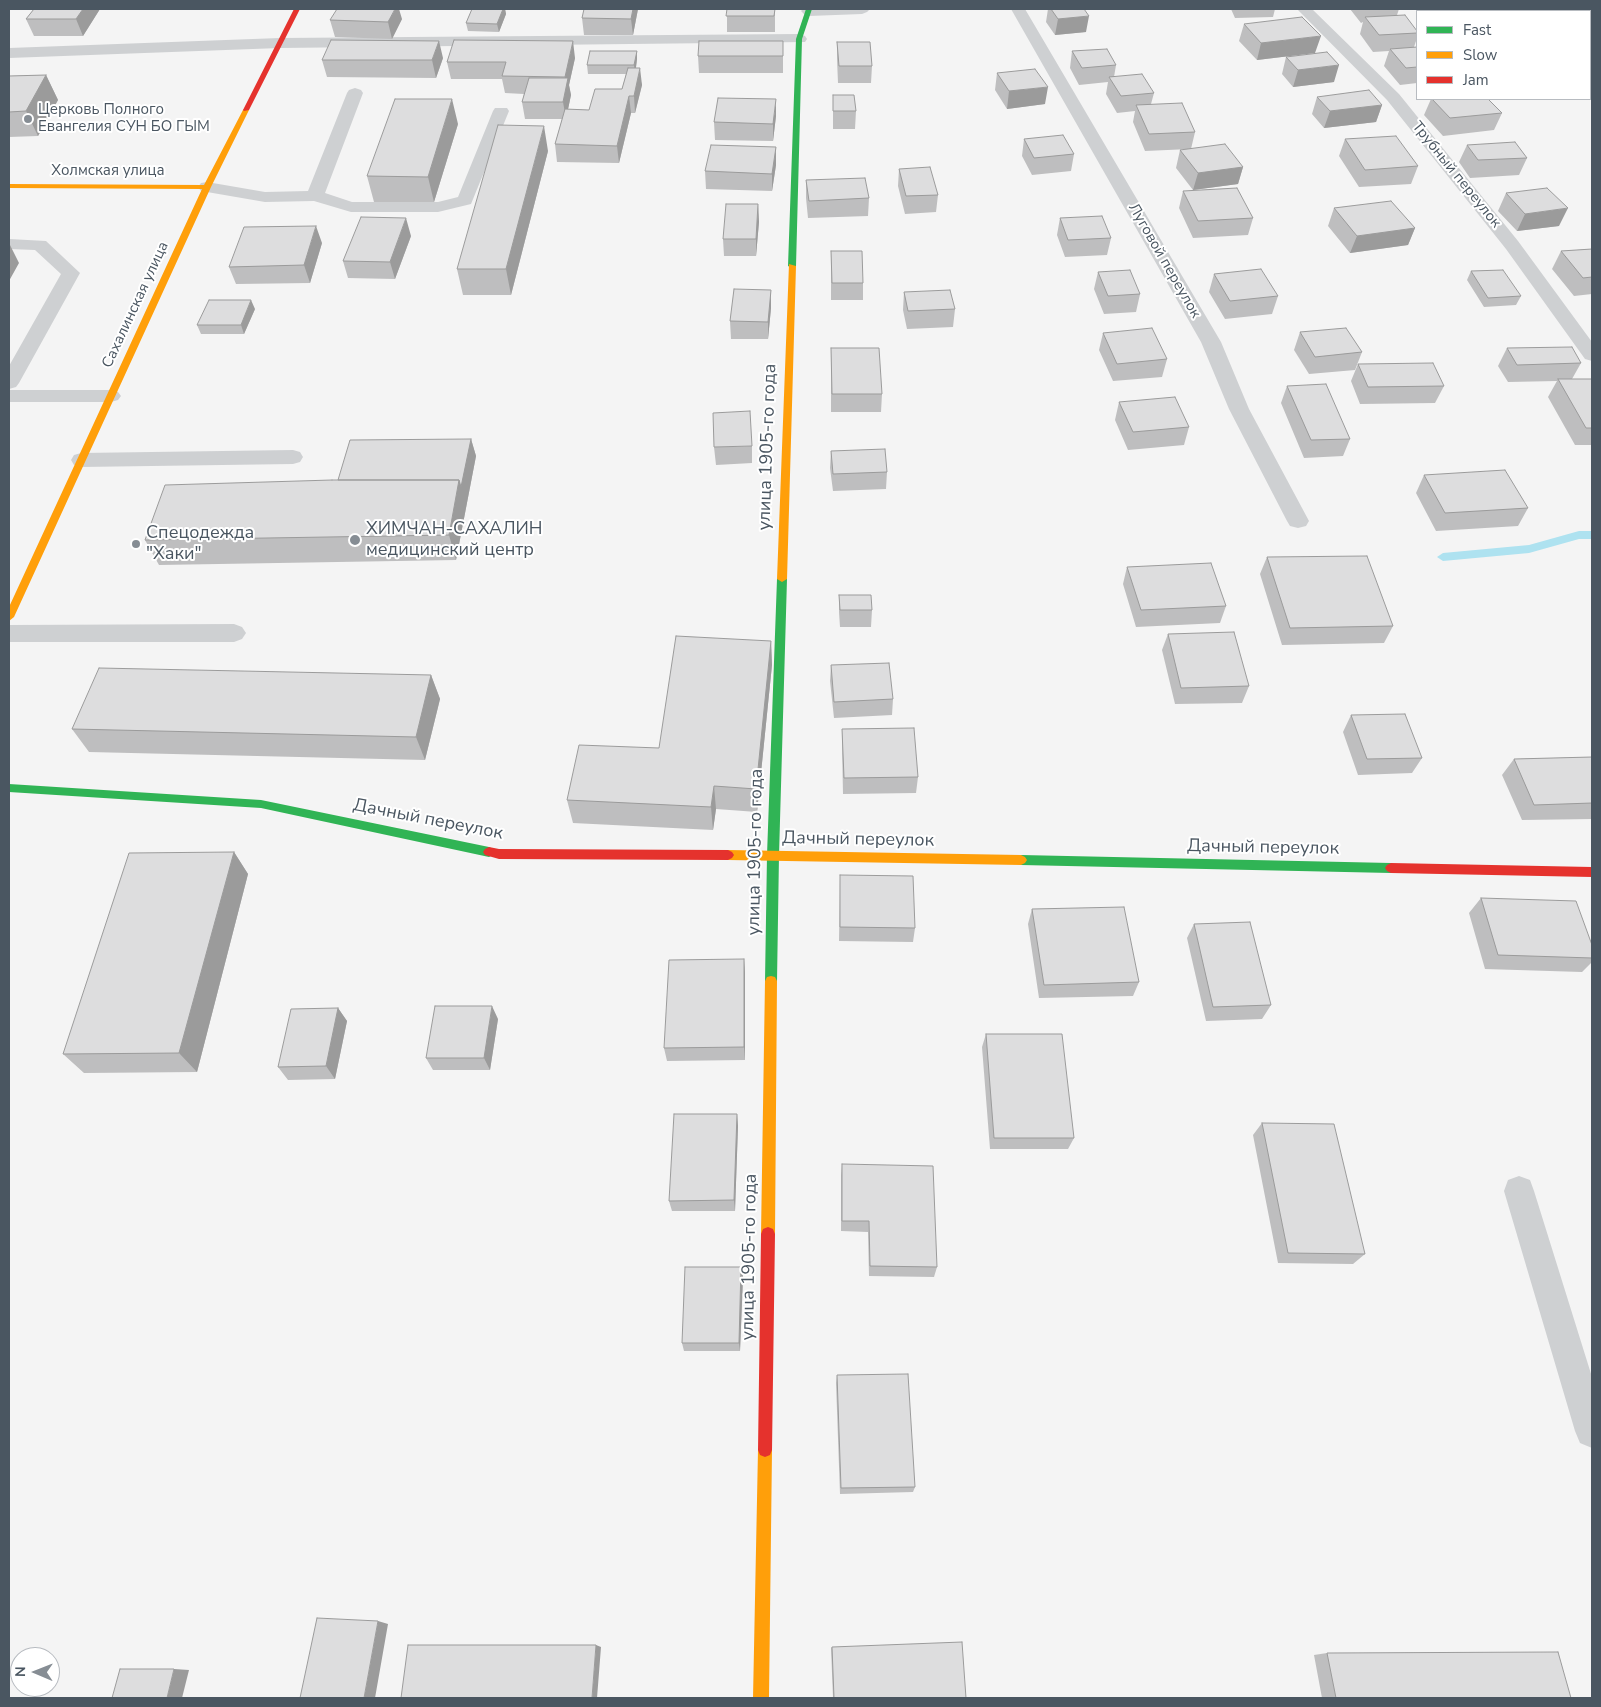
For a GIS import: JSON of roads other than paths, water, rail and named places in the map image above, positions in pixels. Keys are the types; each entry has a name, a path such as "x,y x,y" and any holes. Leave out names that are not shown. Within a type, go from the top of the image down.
{"main road":[{"name":"Сахалинская улица","path":"9,617 207,187 297,9"},
{"name":"улица 1905-го года","path":"761,1698 773,855 799,39 809,10"},
{"name":"Холмская улица","path":"9,186 207,187"},
{"name":"Дачный переулок","path":"9,788 261,804 499,854 773,855 1592,872"}],"street":[{"path":"809,10 862,9"},
{"path":"9,53 280,43 799,39"}],"lane":[{"name":"Луговой переулок","path":"1018,9 1211,342 1239,409 1298,521"},
{"name":"Трубный переулок","path":"1304,9 1393,96 1512,245 1592,355"},
{"path":"316,196 355,94"},
{"path":"207,187 265,197 316,196 351,207 438,207 465,200 501,111"},
{"path":"9,244 40,245 71,273 9,383"},
{"path":"9,396 110,396"},
{"path":"81,460 293,457"},
{"path":"9,634 234,634"},
{"path":"1519,1191 1592,1432"}],"waterway":[{"path":"1443,557 1529,549 1579,535 1592,535"}],"place":[{"name":"Церковь Полного Евангелия СУН БО ГЫМ","path":"28,119"},
{"name":"ХИМЧАН-САХАЛИН медицинский центр","path":"355,540"},
{"name":"Спецодежда \"Хаки\"","path":"136,544"}]}
